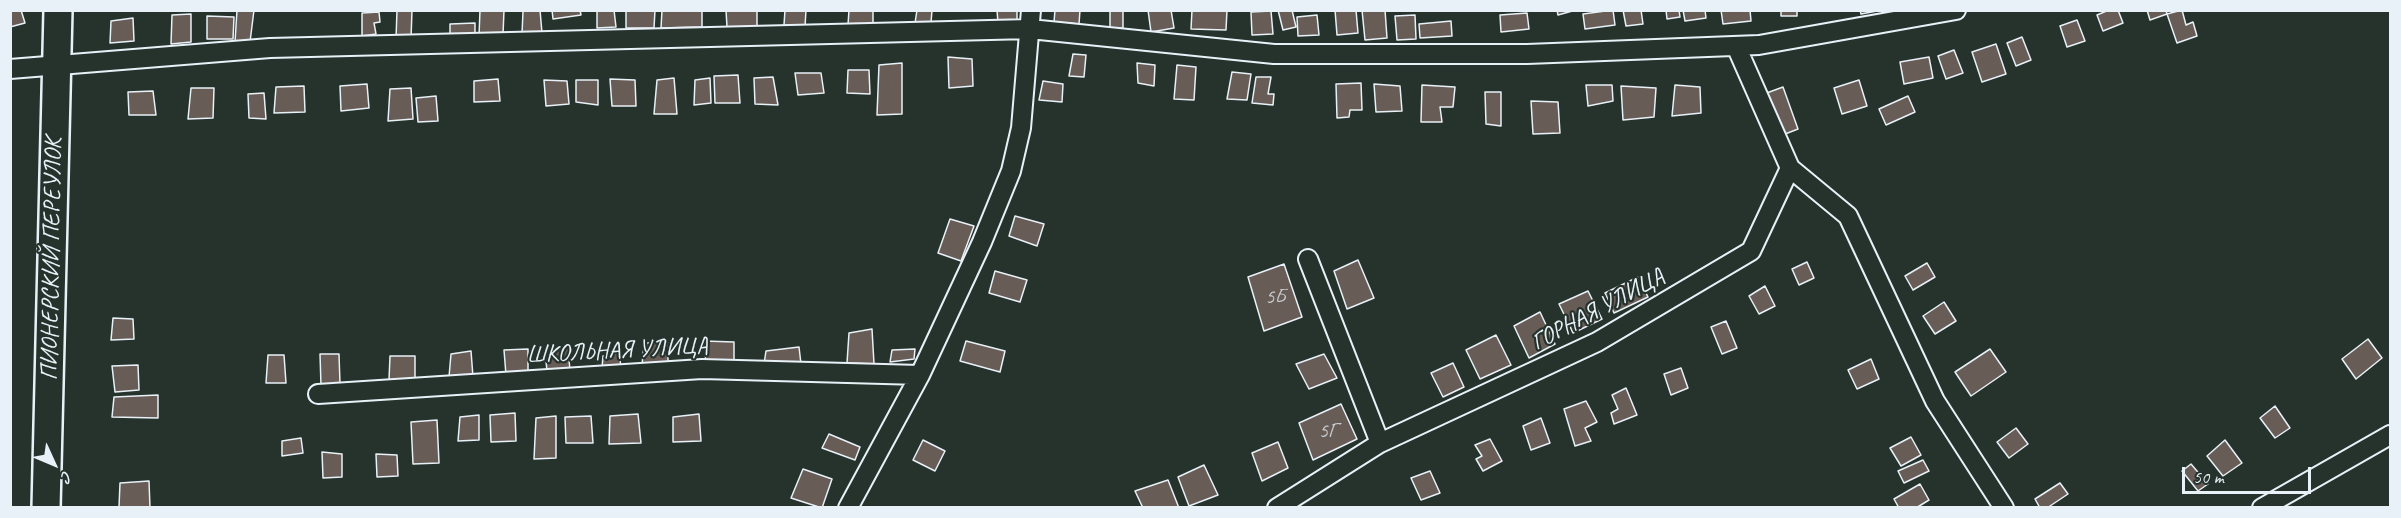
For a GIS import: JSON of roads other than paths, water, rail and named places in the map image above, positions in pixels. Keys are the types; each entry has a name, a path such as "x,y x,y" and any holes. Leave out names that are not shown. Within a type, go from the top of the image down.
{"street":[{"name":"ПИОНЕРСКИЙ ПЕРЕУЛОК","path":"46,507 58,10"},
{"name":"ПИОНЕРСКИЙ ПЕРЕУЛОК","path":"64,507 55,65 74,10"},
{"path":"848,507 920,375 982,242 1011,171 1021,128 1031,10"},
{"path":"10,69 270,48 1030,29 1274,54 1527,54 1759,45 1956,10"},
{"path":"1736,46 1790,168 1848,216 1935,401 2004,507"},
{"name":"ГОРНАЯ УЛИЦА","path":"1277,507 1380,443 1597,342 1751,251 1790,168"},
{"path":"1308,259 1380,443"},
{"name":"ШКОЛЬНАЯ УЛИЦА","path":"318,394 702,369 920,375"},
{"path":"2262,507 2391,435"}]}
